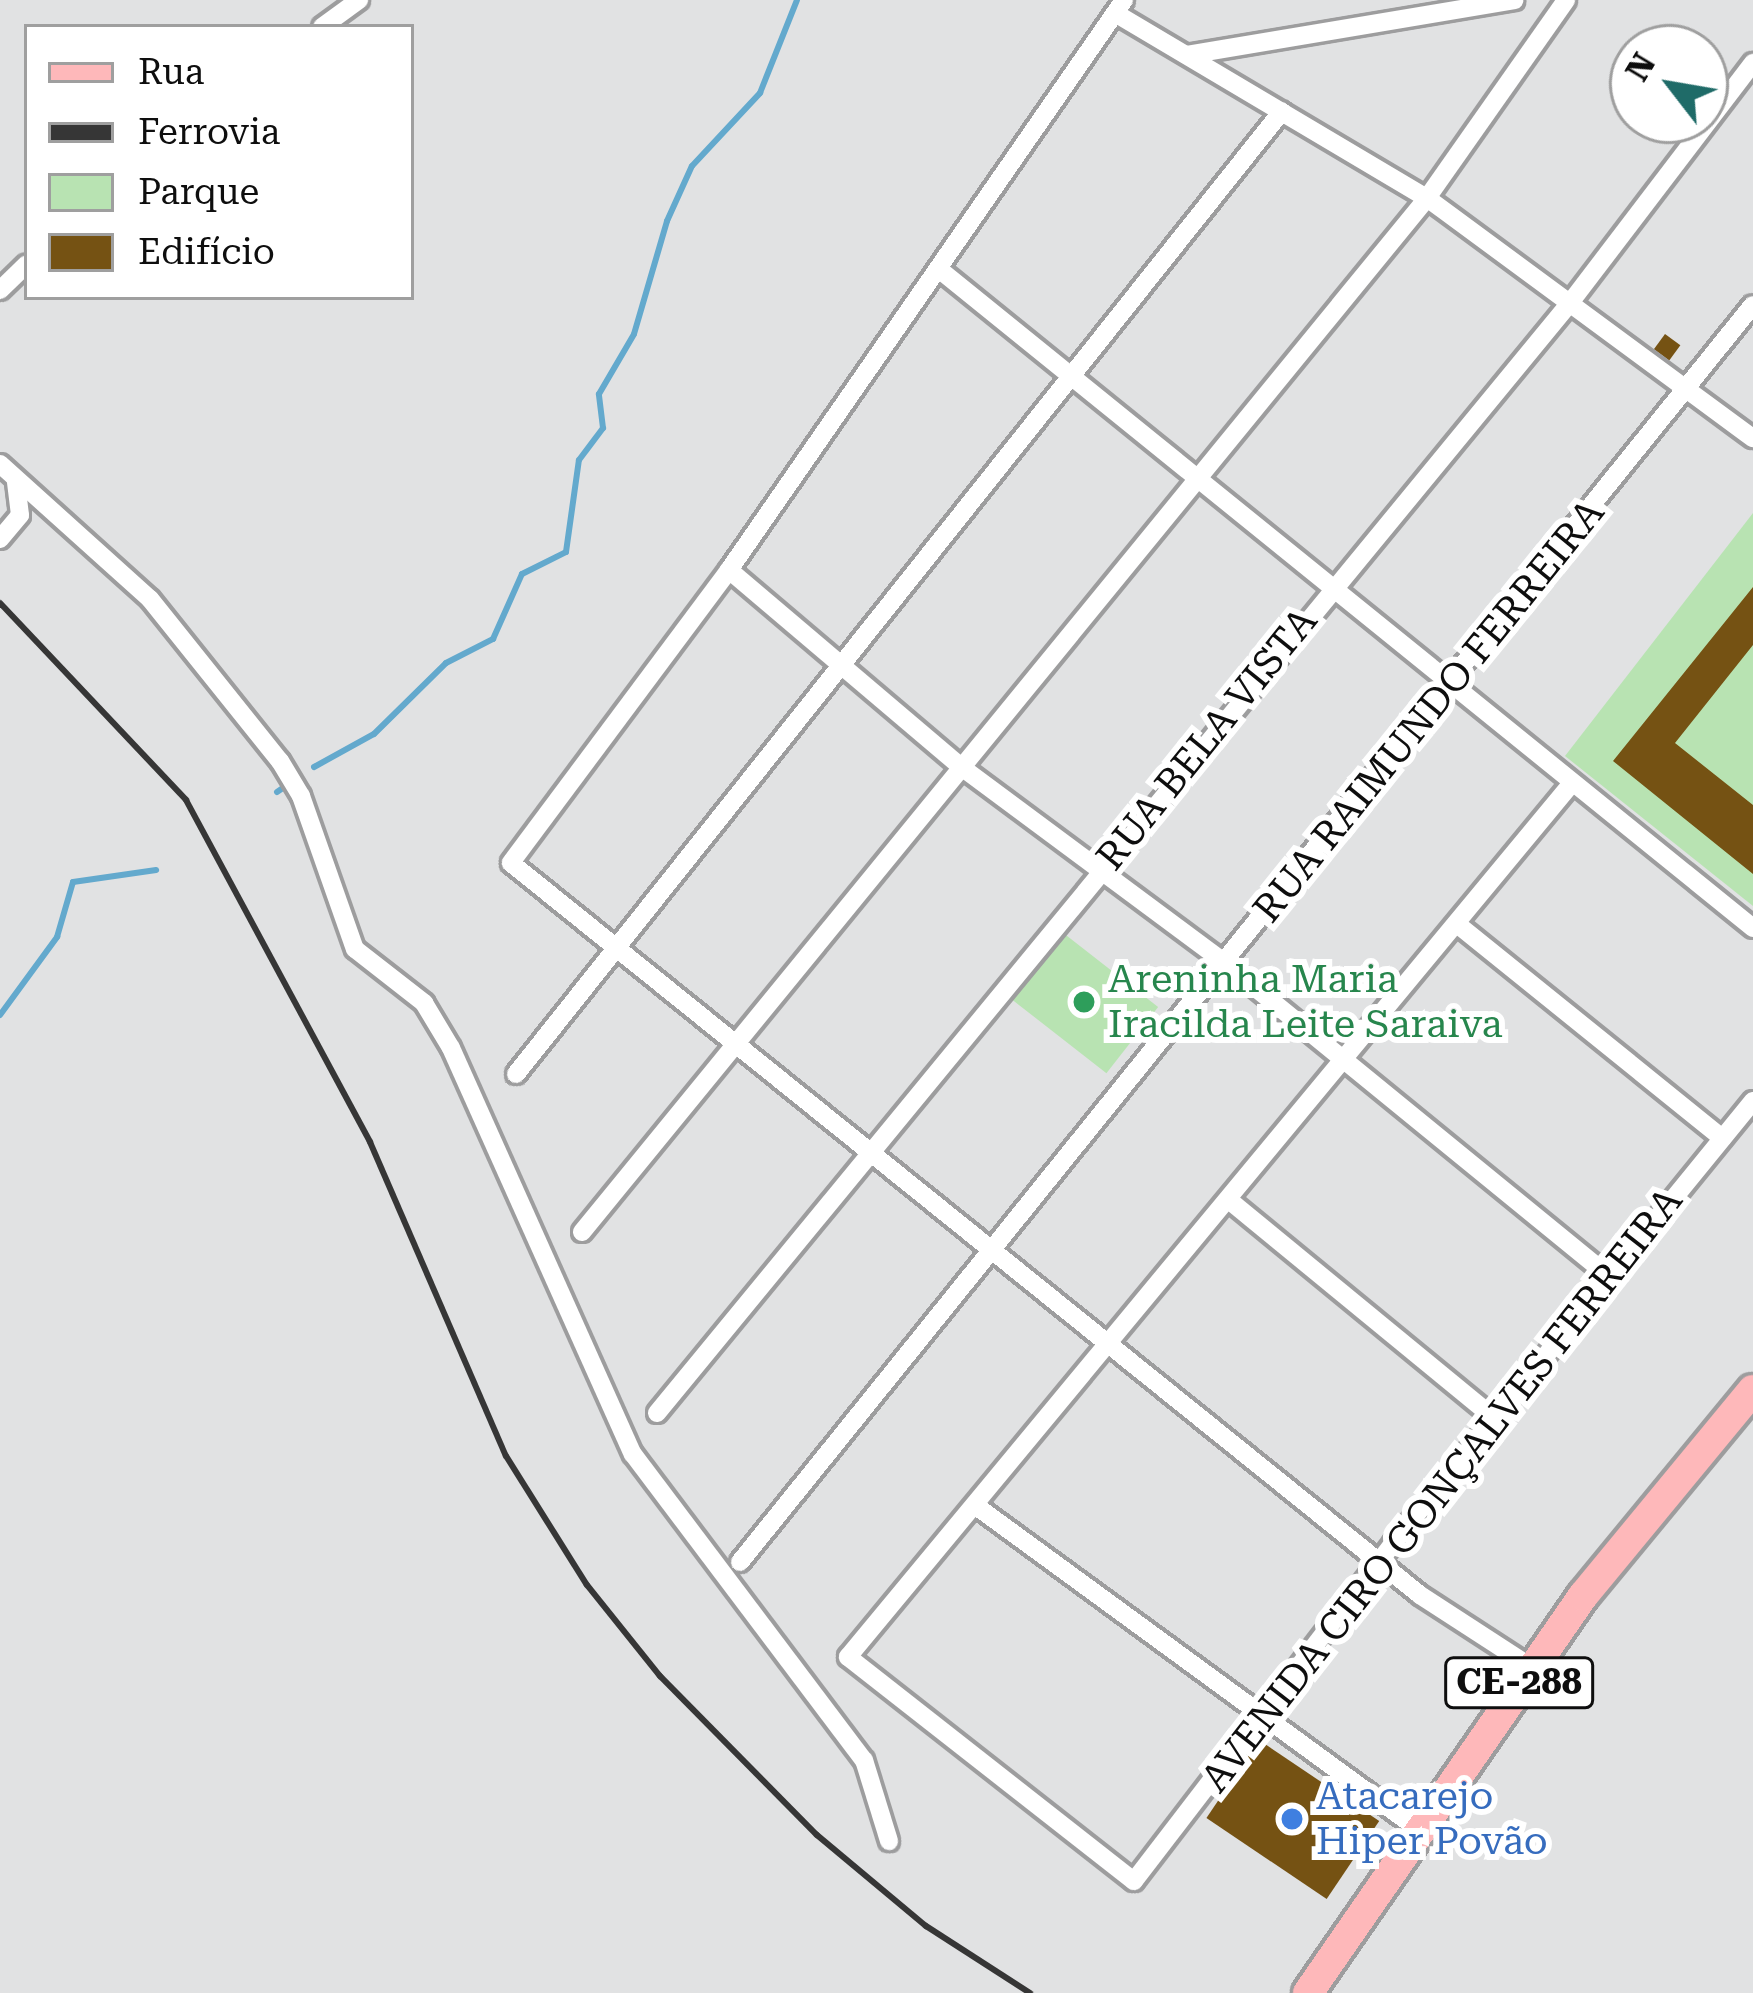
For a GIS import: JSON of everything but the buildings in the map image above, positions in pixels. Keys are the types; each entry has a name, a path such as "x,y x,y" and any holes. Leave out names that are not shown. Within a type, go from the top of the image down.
{"main road":[{"name":"CE-288","path":"1308,1993 1531,1667 1753,1390"}],"street":[{"path":"326,24 359,0"},
{"path":"1187,55 1514,0"},
{"path":"582,1232 1427,198 1566,0"},
{"path":"1531,1667 1420,1595 1382,1556 511,863 729,570 1122,8 1187,55 1427,198 1573,299 1753,438"},
{"name":"RUA BELA VISTA","path":"657,1413 874,1154 1329,589 1573,299 1753,63"},
{"path":"516,1074 613,944 1282,111"},
{"path":"0,290 24,267"},
{"path":"940,271 1065,379 1753,928"},
{"name":"RUA RAIMUNDO FERREIRA","path":"740,1562 1452,687 1753,304"},
{"path":"0,539 22,499 0,464 150,599 280,761 301,796 355,949 424,1003 451,1048 633,1454 863,1760 889,1841"},
{"path":"729,570 960,766 1225,963 1609,1276"},
{"path":"1418,1829 1258,1719 976,1506 1572,783"},
{"path":"1456,924 1722,1138"},
{"name":"AVENIDA CIRO GONÇALVES FERREIRA","path":"976,1506 848,1657 1134,1881 1382,1556 1753,1100"},
{"path":"1230,1202 1494,1418"}],"green space":[{"path":"1753,513 1753,906 1565,756"},
{"name":"Areninha Maria Iracilda Leite Saraiva","path":"1062,932 1158,1007 1106,1073 1010,998"}],"waterway":[{"path":"314,767 374,734 446,663 493,639 522,574 566,552 579,460 603,428 599,394 634,334 667,221 692,166 760,93 797,0"},
{"path":"277,792 283,788"},
{"path":"0,1015 57,937 73,882 156,870"}],"railway":[{"path":"0,603 186,800 370,1142 506,1456 587,1585 660,1676 817,1835 926,1926 1030,1993"}],"place":[{"name":"Areninha Maria Iracilda Leite Saraiva","path":"1084,1002"},
{"name":"Atacarejo Hiper Povão","path":"1292,1819"}]}
